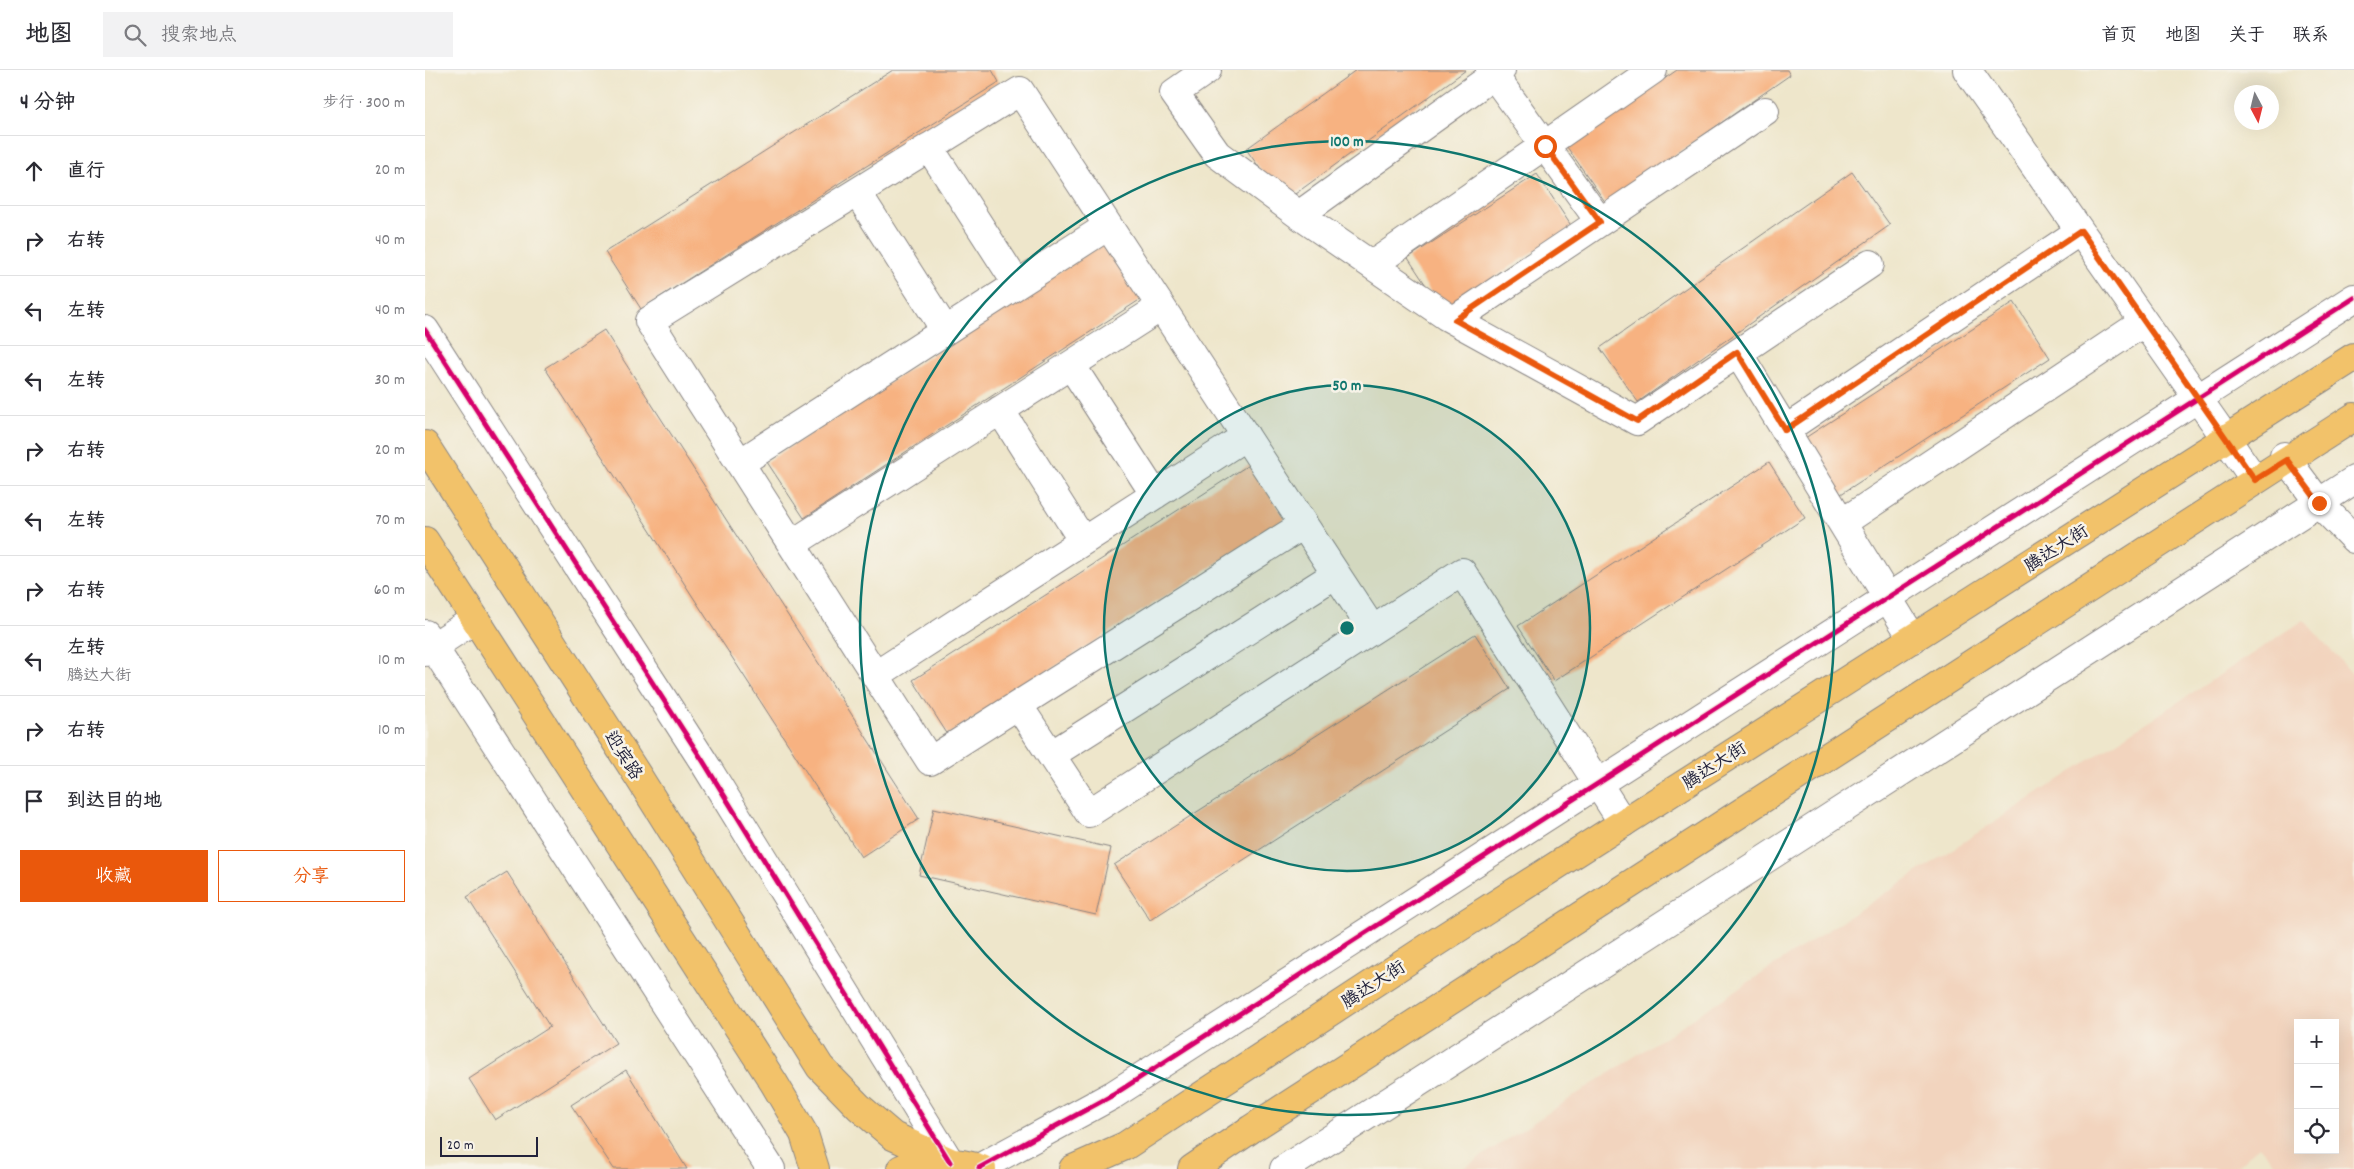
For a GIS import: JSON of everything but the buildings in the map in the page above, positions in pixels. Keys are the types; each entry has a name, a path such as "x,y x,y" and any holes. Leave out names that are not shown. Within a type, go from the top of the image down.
{"main road":[{"name":"腾达大街","path":"1073,1169 1125,1146 1623,823 2354,357"},
{"path":"1192,1169 2255,480 2285,458 2354,417"},
{"name":"迎宾路","path":"425,445 638,776 820,1067 859,1106 893,1136 950,1162"},
{"path":"425,541 774,1083 804,1134 815,1169"},
{"path":"901,1169 909,1166 950,1162 980,1168"}],"street":[{"path":"1207,70 1174,93 1217,154 1299,215 1455,320 1637,421 1870,264"},
{"path":"1372,264 1653,70"},
{"path":"1967,70 2255,480"},
{"path":"1299,215 1495,72 1600,222"},
{"path":"1303,525 930,760 649,320 1020,91 1372,630"},
{"path":"1455,320 1765,111"},
{"path":"929,147 1017,284"},
{"path":"857,192 945,330"},
{"path":"740,463 1108,226"},
{"path":"1785,430 2081,231"},
{"path":"980,1168 1113,1095 2354,298"},
{"path":"792,544 1161,307"},
{"path":"1843,523 2144,322"},
{"path":"425,330 703,761 950,1162"},
{"path":"1737,352 1913,639"},
{"path":"1071,365 1155,495"},
{"path":"1000,410 1083,541"},
{"path":"876,675 1246,436"},
{"path":"2285,458 2319,503 2354,539"},
{"path":"1285,1169 2354,480"},
{"path":"1018,704 1089,814 1462,572 1623,823"},
{"path":"1051,755 1336,574"},
{"path":"475,619 428,644 771,1169"}],"shaded area":[{"path":"2304,620 2354,676 2354,1169 2280,1169 2259,1146 2234,1169 1462,1169"}],"cycle path":[{"path":"979,1168 1113,1095 2354,298"},
{"path":"425,330 703,761 950,1162"}],"route":[{"path":"1545,146 1600,222 1455,320 1637,421 1737,352 1785,430 2081,231 2255,480 2287,460 2319,503"}]}
